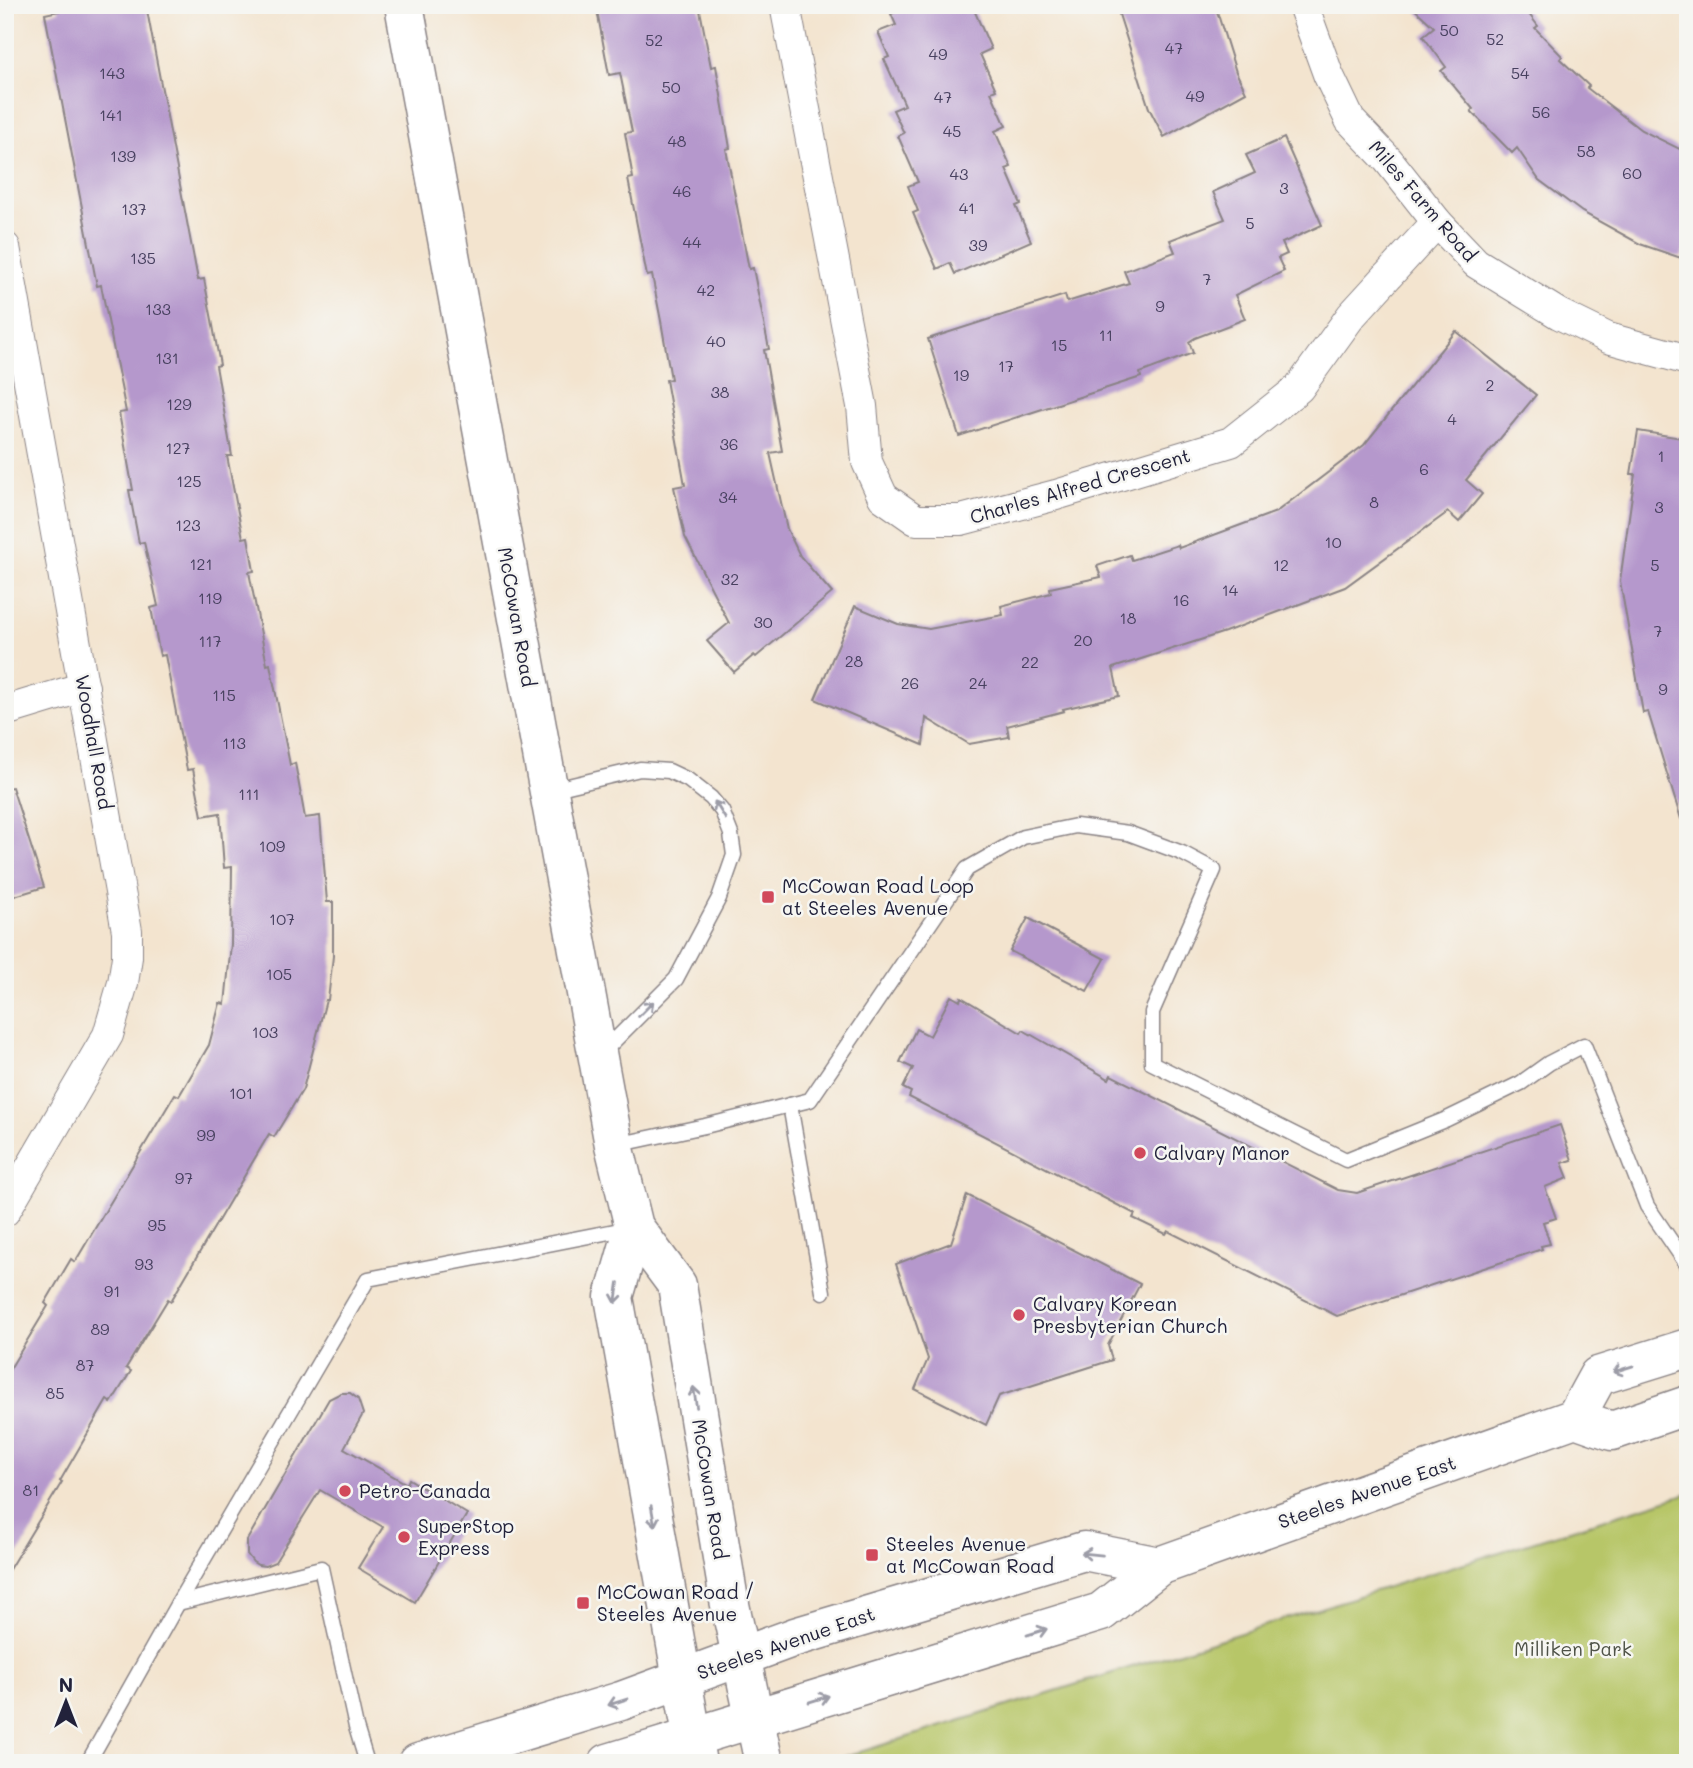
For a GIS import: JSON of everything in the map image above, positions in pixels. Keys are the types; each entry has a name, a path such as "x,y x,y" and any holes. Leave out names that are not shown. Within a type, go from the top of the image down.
{"main road":[{"name":"McCowan Road","path":"404,5 614,1145 634,1227 677,1285 729,1600 764,1763"},
{"name":"McCowan Road","path":"634,1227 614,1297 695,1750"},
{"path":"1688,1348 1598,1376 1576,1418 1612,1431 1688,1405"},
{"name":"Steeles Avenue East","path":"607,1763 695,1750 754,1720 1101,1612 1158,1566 1576,1418"},
{"name":"Steeles Avenue East","path":"418,1763 621,1701 795,1637 1084,1551 1158,1566"}],"street":[{"name":"Charles Alfred Crescent","path":"785,5 862,407 867,463 883,497 916,520 961,520 1056,495 1231,442 1300,388 1351,316 1437,222"},
{"name":"Miles Farm Road","path":"1303,5 1328,74 1350,120 1388,160 1437,222 1476,263 1559,314 1608,338 1688,360"},
{"name":"Woodhall Road","path":"5,247 124,906 127,957 116,1012 108,1035 5,1211"},
{"path":"5,711 84,687"}],"lane":[{"path":"549,790 640,769 669,771 688,780 711,798 722,811 731,834 733,855 719,898 676,979 598,1058"},
{"path":"614,1145 810,1100 967,869 1023,838 1076,826 1128,833 1181,853 1214,870 1152,1012 1152,1063 1346,1160 1447,1119 1521,1083 1549,1063 1584,1045 1647,1206 1688,1266"},
{"path":"790,1105 823,1292"},
{"path":"92,1763 91,1757 178,1603 368,1279 634,1227"},
{"path":"178,1603 321,1568 356,1727 367,1763"}],"green space":[{"name":"Milliken Park","path":"1688,1493 1688,1763 845,1763 844,1757"}],"building":[{"path":"58,5 146,5 198,280 204,279 212,320 220,365 216,366 232,456 227,456 243,538 248,537 254,571 249,572 267,665 270,664 290,765 295,763 305,818 320,816 327,902 333,902 333,956 328,1000 303,1089 274,1137 269,1134 171,1301 168,1299 126,1368 131,1371 111,1403 107,1400 60,1481 62,1482 5,1576 5,1377 48,1306 45,1303 71,1259 75,1262 175,1094 179,1096 209,1045 220,1003 225,1004 231,944 232,867 224,868 220,813 202,816 193,769 187,770 165,655 160,656 151,608 158,606 144,542 139,543 129,490 133,490 119,413 126,412 101,285 97,286 45,14 59,11"},
{"path":"596,5 699,5 711,67 716,66 730,148 726,149 749,269 753,268 769,349 764,350 782,451 770,453 787,529 800,556 832,593 756,657 754,655 734,672 707,641 729,623 685,537 674,487 685,485 666,380 671,379 661,321 652,275 647,276 628,179 633,178 625,133 632,132 620,73 609,75"},
{"path":"910,5 972,5 991,49 980,54 996,90 991,92 1006,126 995,131 1011,167 1006,169 1021,204 1016,206 1031,241 955,274 950,263 937,269 913,213 918,211 908,186 918,182 898,136 904,133 893,110 905,105 884,59 889,57 878,32 896,25 891,14"},
{"path":"1116,5 1215,5 1236,72 1246,92 1164,137 1149,108"},
{"path":"1410,5 1522,5 1538,26 1535,28 1562,56 1560,59 1589,86 1587,88 1641,130 1688,153 1688,240 1681,258 1640,244 1582,212 1539,180 1517,148 1512,153 1471,111 1473,109 1441,71 1446,67 1423,36 1434,27"},
{"path":"1284,138 1322,225 1282,243 1287,254 1278,258 1284,271 1235,295 1245,319 1195,338 1189,342 1193,353 1140,373 1141,377 959,436 928,339 1065,295 1067,302 1129,283 1124,271 1175,252 1170,240 1225,219 1213,192 1255,173 1246,155"},
{"path":"1456,331 1536,395 1466,480 1482,494 1459,522 1448,512 1345,587 1225,632 1113,668 1119,696 1007,726 1009,737 969,744 926,718 923,745 815,699 855,606 898,624 929,629 1003,615 1001,606 1051,593 1050,588 1101,577 1097,566 1130,555 1132,560 1178,545 1179,548 1276,512 1364,445"},
{"path":"1638,431 1688,439 1688,818 1681,819 1648,712 1643,713 1620,581 1635,474 1631,474"},
{"path":"12,787 44,887 5,899 5,788"},
{"path":"1028,918 1105,959 1087,991 1010,951"},
{"name":"Calvary Manor","path":"951,996 960,1001 961,997 1021,1033 1023,1030 1109,1079 1111,1075 1338,1190 1357,1193 1560,1125 1572,1160 1562,1163 1568,1178 1545,1187 1556,1218 1543,1222 1550,1244 1541,1246 1542,1249 1337,1316 1168,1231 1166,1234 1133,1218 1135,1214 909,1097 911,1092 903,1088 913,1068 900,1062 916,1029 930,1036"},
{"name":"Calvary Korean Presbyterian Church","path":"967,1195 1140,1284 1108,1345 1112,1360 999,1396 986,1425 915,1389 928,1359 896,1264 951,1243"},
{"path":"341,1393 350,1393 358,1399 363,1414 344,1448 407,1484 409,1479 467,1514 415,1602 358,1568 383,1527 320,1490 275,1562 265,1566 258,1565 247,1554 247,1540 329,1399"}],"place":[{"name":"McCowan Road Loop at Steeles Avenue","path":"768,897"},
{"name":"Calvary Manor","path":"1140,1153"},
{"name":"Calvary Korean Presbyterian Church","path":"1019,1315"},
{"name":"Petro-Canada","path":"345,1491"},
{"name":"SuperStop Express","path":"404,1537"},
{"name":"Steeles Avenue at McCowan Road","path":"872,1555"},
{"name":"McCowan Road / Steeles Avenue","path":"583,1603"}]}
